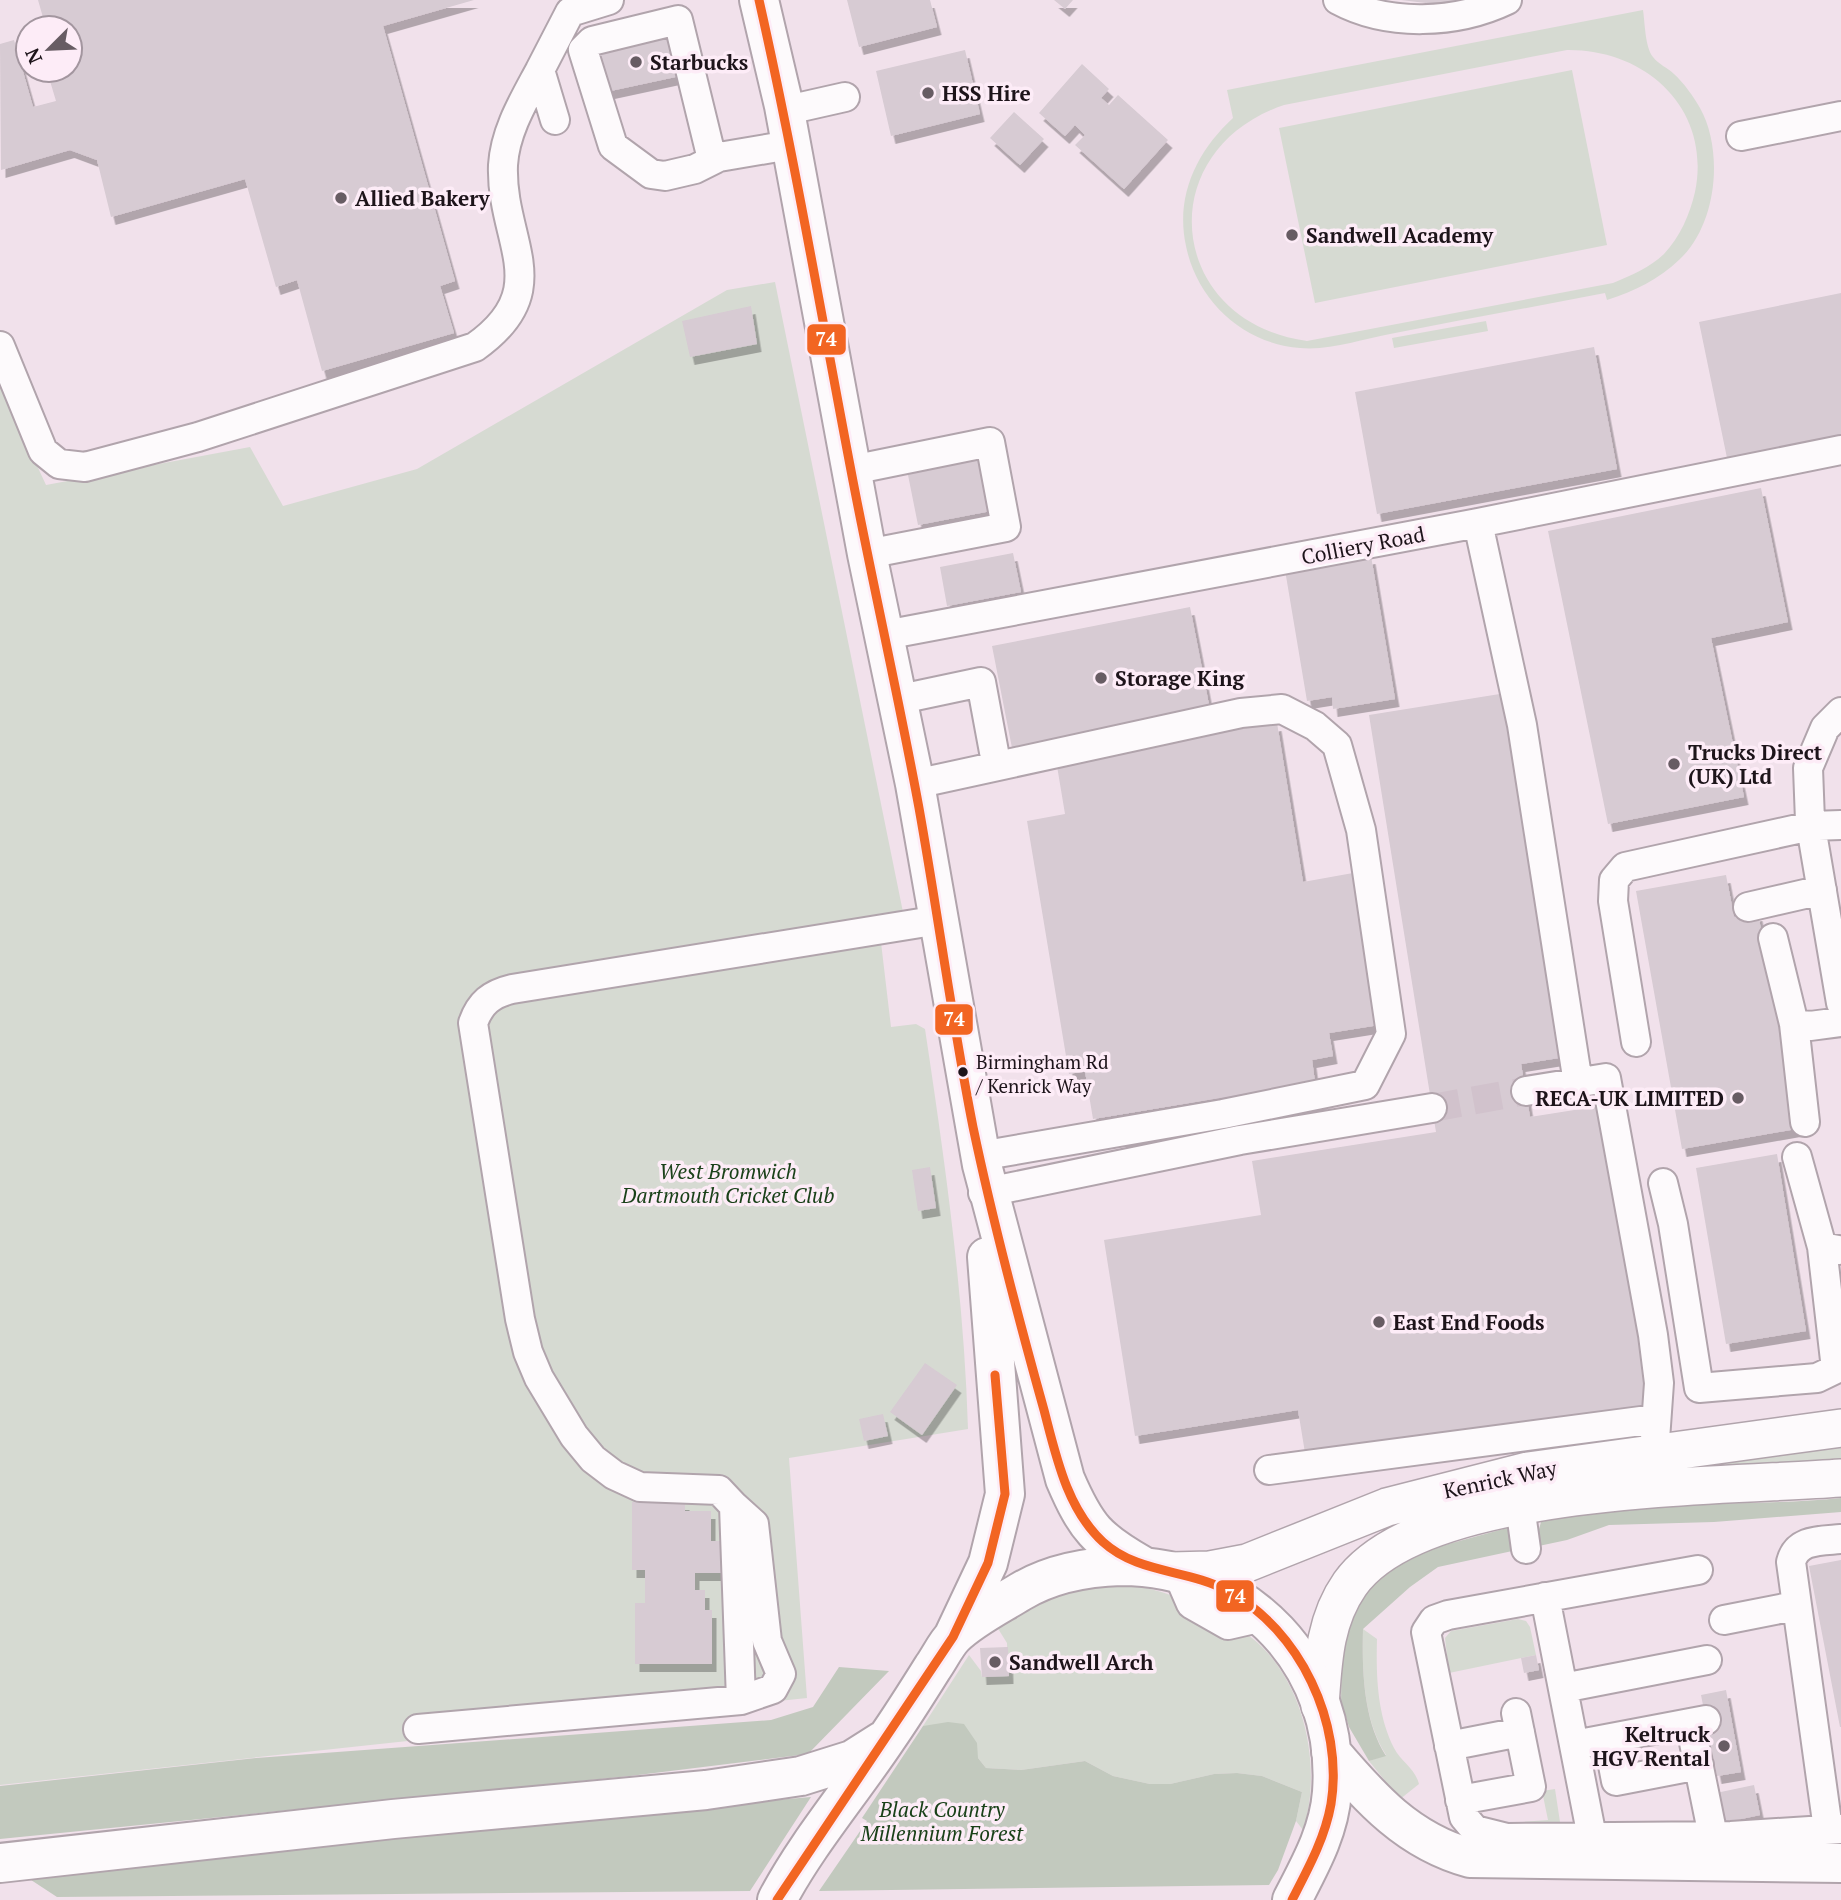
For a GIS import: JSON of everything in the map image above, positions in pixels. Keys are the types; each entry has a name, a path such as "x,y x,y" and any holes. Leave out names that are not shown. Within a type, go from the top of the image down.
{"highway":[{"path":"759,0 896,700 915,784 983,1177 1065,1479 1081,1516 1099,1537 1164,1570 1226,1590 1263,1617 1295,1651 1321,1706 1331,1752 1332,1793 1325,1829 1313,1863 1293,1894"},
{"path":"779,1896 953,1637 988,1563 1005,1494 983,1177"},
{"path":"953,1637 1021,1591 1054,1577 1097,1567 1164,1570"},
{"path":"0,1863 393,1819 706,1790 801,1776 852,1760 887,1738"},
{"path":"1331,1752 1363,1789 1409,1832 1448,1852 1469,1858 1837,1840"}],"main road":[{"name":"Kenrick Way","path":"1164,1570 1210,1570 1247,1563 1347,1521 1429,1494 1528,1471 1655,1436 1841,1428"},
{"name":"Kenrick Way","path":"1321,1706 1329,1627 1350,1584 1384,1552 1414,1536 1453,1522 1520,1506 1593,1494 1841,1478"}],"street":[{"path":"0,345 43,451 60,464 71,467 85,467 198,437 475,347 500,325 519,293 522,275 504,195 503,163 511,125 570,12 609,0"},
{"path":"1338,0 1384,15 1422,18 1455,17 1507,0"},
{"path":"719,157 709,151 678,20 592,41 583,50 613,146 651,174 665,176 695,169 786,128 845,97"},
{"path":"540,70 555,120"},
{"path":"1741,136 1841,116"},
{"path":"852,470 990,442 1006,527 867,554"},
{"name":"Colliery Road","path":"885,635 1478,523 1841,450"},
{"path":"1478,523 1522,725 1578,1083"},
{"path":"896,700 981,682 1004,757"},
{"path":"915,784 1004,757 1241,713 1282,709 1315,726 1337,746 1360,830 1391,1034 1366,1085 1223,1114 983,1177"},
{"path":"1841,712 1825,728 1808,768 1811,826 1841,1003"},
{"path":"1636,1042 1613,901 1614,880 1625,867 1811,826 1841,825"},
{"path":"1748,907 1822,890"},
{"path":"418,1729 741,1700 774,1689 780,1674 767,1640 754,1524 726,1498 640,1486 614,1475 593,1460 574,1436 539,1378 528,1352 520,1319 478,1068 473,1023 477,1011 490,997 512,989 939,920"},
{"path":"1773,938 1794,1024 1805,1122"},
{"path":"1794,1024 1810,1026 1841,1022"},
{"path":"1269,1470 1655,1436 1659,1383 1653,1335 1606,1078 1526,1091"},
{"path":"983,1177 1240,1140 1432,1108"},
{"path":"1663,1184 1699,1388 1817,1378 1836,1369 1831,1248 1797,1157"},
{"path":"726,1498 741,1700"},
{"path":"1520,1506 1526,1549"},
{"path":"1698,1570 1448,1615 1434,1620 1426,1632 1464,1817 1475,1830 1489,1835 1713,1836 1837,1840 1825,1717 1791,1562 1793,1552 1802,1545 1841,1539"},
{"path":"1545,1598 1592,1837"},
{"path":"1724,1620 1803,1612"},
{"path":"1563,1688 1706,1660"},
{"path":"1449,1746 1518,1722 1531,1787 1460,1800"},
{"path":"1574,1745 1698,1722 1699,1765 1713,1836"},
{"path":"1608,1738 1616,1781 1699,1765"}],"green space":[{"path":"1643,10 1650,53 1685,85 1708,125 1714,165 1709,207 1702,227 1680,259 1646,284 1607,300 1605,293 1322,348 1279,345 1260,338 1226,316 1201,285 1186,246 1184,210 1192,176 1209,145 1233,118 1227,90","holes":["1567,50 1596,52 1623,60 1647,73 1667,90 1683,110 1693,135 1698,162 1695,192 1687,217 1680,233 1664,254 1640,271 1613,283 1307,341 1260,327 1225,303 1203,270 1192,233 1195,195 1211,159 1240,128 1284,105"]},
{"path":"1572,70 1607,245 1315,303 1279,128"},
{"name":"West Bromwich Dartmouth Cricket Club","path":"775,282 905,922 880,934 891,1027 916,1024 925,1029 958,1279 968,1429 789,1458 807,1698 0,1785 0,386 46,485 250,447 283,506 417,469 727,290"},
{"path":"1486,321 1488,331 1394,348 1392,338"},
{"path":"1841,1442 1841,1466 1697,1474 1695,1459"},
{"path":"1841,1498 1841,1512 1714,1522 1609,1525 1567,1540 1534,1547 1541,1522 1578,1514 1653,1506"},
{"path":"1507,1528 1517,1550 1438,1567 1410,1587 1363,1629 1368,1711 1378,1742 1386,1756 1369,1761 1349,1727 1341,1701 1342,1632 1354,1602 1402,1561 1430,1549"},
{"path":"1108,1583 1140,1587 1179,1598 1244,1632 1270,1656 1297,1701 1305,1727 1311,1780 1309,1806 1303,1830 1296,1821 1302,1792 1262,1776 1214,1774 1170,1784 1150,1784 1113,1776 1085,1761 1021,1770 986,1768 978,1758 923,1726 969,1655 981,1671 982,1677 1008,1676 1007,1643 997,1627 1053,1594"},
{"path":"1518,1619 1526,1621 1530,1627 1536,1655 1449,1673 1445,1638 1451,1631"},
{"path":"1363,1629 1377,1639 1379,1695 1388,1735 1419,1784 1399,1800 1384,1785 1386,1782 1369,1761 1386,1755 1378,1741 1368,1710"},
{"path":"839,1667 889,1671 808,1754 630,1776 0,1839 0,1786 256,1758 771,1720 813,1707"},
{"name":"Black Country Millennium Forest","path":"948,1722 964,1724 977,1743 978,1758 986,1768 1021,1770 1085,1761 1113,1776 1150,1784 1170,1784 1214,1774 1262,1776 1302,1792 1296,1821 1278,1870 1269,1885 819,1891 867,1821 862,1818 923,1726"},
{"path":"1555,1789 1560,1822 1555,1827 1494,1824 1548,1820 1542,1791"},
{"name":"Black Country Millennium Forest","path":"811,1797 750,1891 57,1897 28,1878 356,1836"}],"building":[{"name":"Allied Bakery","path":"38,0 474,0 383,26 455,281 440,286 454,333 322,371 297,280 276,287 245,179 111,217 97,160 70,150 1,170 0,44 14,40 14,84 26,84 33,107 56,101 51,84 84,84 84,14 42,14"},
{"path":"847,0 930,0 937,27 859,47"},
{"path":"1054,0 1073,0 1065,9"},
{"path":"1401,0 1461,1 1434,7 1434,4"},
{"name":"Starbucks","path":"670,33 680,76 601,93 592,48"},
{"name":"HSS Hire","path":"965,50 980,114 891,136 876,71"},
{"path":"1082,64 1109,89 1101,98 1109,105 1118,95 1168,140 1124,189 1075,145 1085,135 1075,125 1065,136 1039,113"},
{"path":"1014,112 1044,139 1020,165 990,138"},
{"path":"1841,293 1841,435 1727,458 1699,322"},
{"path":"751,306 757,344 690,357 682,321"},
{"path":"1594,347 1617,469 1377,514 1355,392"},
{"path":"986,456 996,510 918,525 907,470"},
{"path":"1761,488 1788,622 1711,638 1744,797 1608,824 1548,531"},
{"path":"1013,553 1021,592 947,606 940,567"},
{"path":"1371,556 1395,699 1333,709 1332,697 1307,701 1285,570"},
{"name":"Storage King","path":"1190,607 1210,710 1012,748 992,646"},
{"name":"East End Foods","path":"1506,693 1565,1057 1521,1064 1530,1117 1606,1105 1654,1404 1306,1459 1298,1410 1135,1436 1104,1240 1261,1215 1252,1161 1436,1132 1369,715"},
{"path":"1277,723 1303,882 1353,873 1379,1025 1329,1033 1333,1056 1312,1060 1315,1082 1093,1119 1085,1071 1069,1074 1027,821 1065,814 1056,760"},
{"path":"1726,875 1734,917 1758,913 1796,1129 1682,1149 1636,891"},
{"path":"1777,1154 1806,1331 1726,1344 1696,1168"},
{"path":"930,1167 936,1208 918,1211 912,1170"},
{"path":"925,1363 957,1385 922,1435 890,1412"},
{"path":"883,1414 888,1436 864,1441 859,1419"},
{"path":"632,1502 685,1502 685,1511 711,1511 711,1541 726,1541 726,1573 695,1573 695,1590 705,1590 705,1610 712,1610 712,1664 635,1664 635,1603 645,1603 645,1570 632,1570"},
{"path":"1841,1560 1841,1727 1840,1727 1809,1566"},
{"name":"Sandwell Arch","path":"1008,1647 1009,1676 982,1677 980,1648"},
{"path":"1536,1655 1539,1670 1524,1673 1521,1658"},
{"name":"Keltruck HGV Rental","path":"1726,1690 1741,1772 1717,1776 1701,1695"},
{"path":"1754,1785 1760,1815 1722,1823 1716,1793"}],"tunnel":[{"path":"1432,1108 1526,1091"}],"transit line":[{"name":"74","path":"759,0 785,120 853,481 911,767 973,1127 1006,1269 1053,1445 1064,1481 1080,1514 1103,1542 1147,1566 1213,1584 1254,1608 1296,1654 1311,1682 1323,1711 1331,1742 1331,1804 1320,1841 1292,1900"},
{"name":"74","path":"777,1900 953,1637 988,1563 1005,1494 995,1375"}],"place":[{"name":"Starbucks","path":"636,62"},
{"name":"HSS Hire","path":"928,93"},
{"name":"Allied Bakery","path":"341,198"},
{"name":"Sandwell Academy","path":"1292,235"},
{"name":"Storage King","path":"1101,678"},
{"name":"Trucks Direct (UK) Ltd","path":"1674,764"},
{"name":"Birmingham Rd / Kenrick Way","path":"963,1072"},
{"name":"RECA-UK LIMITED","path":"1738,1098"},
{"name":"East End Foods","path":"1379,1322"},
{"name":"Sandwell Arch","path":"995,1662"},
{"name":"Keltruck HGV Rental","path":"1724,1746"}]}
